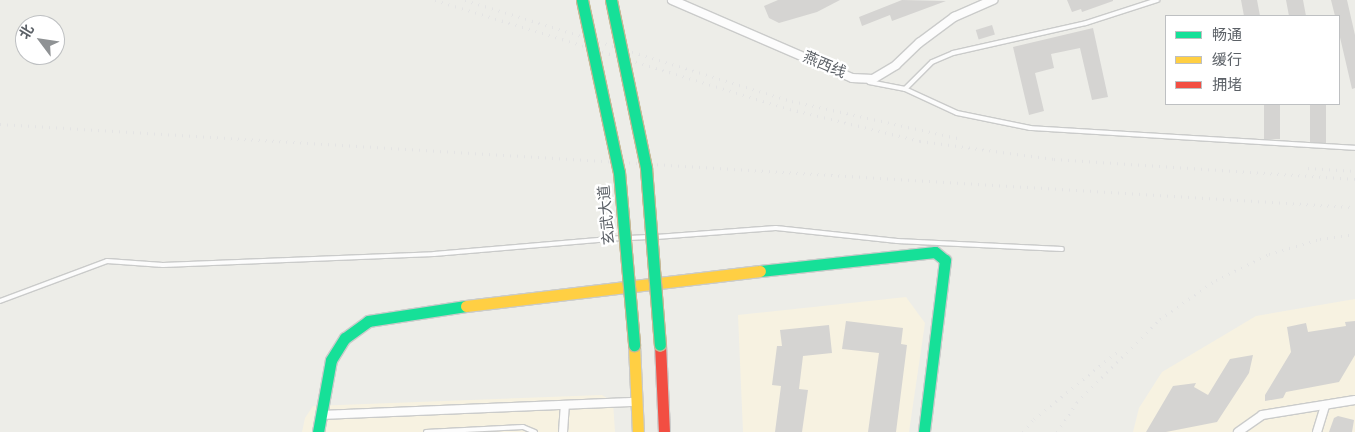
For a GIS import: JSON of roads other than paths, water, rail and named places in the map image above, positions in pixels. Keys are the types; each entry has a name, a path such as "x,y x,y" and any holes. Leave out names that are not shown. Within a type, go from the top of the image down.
{"main road":[{"name":"玄武大道","path":"582,0 619,172 634,345 638,430"},
{"path":"611,0 646,168 665,432"},
{"path":"318,432 331,360 345,338 368,321 394,315 604,288 935,252 942,255 945,267 924,432"}],"street":[{"name":"燕西线","path":"672,0 852,78 873,78 896,65 919,43 954,17 991,0"},
{"path":"1238,432 1262,415 1355,400"},
{"path":"321,415 637,402"},
{"path":"1317,432 1324,405"},
{"path":"563,432 564,406"}],"lane":[{"path":"905,90 932,62 954,53 1086,23 1157,0"},
{"path":"852,78 905,90 957,113 1030,128 1355,148"},
{"path":"0,300 107,261 163,265 434,254 597,238 690,237 776,228 896,241 1062,249"},
{"path":"942,255 944,242"},
{"path":"426,432 523,427 535,432"}],"railway":[{"path":"435,0 790,109 920,141 1054,159 1355,179"},
{"path":"465,0 792,101 962,139"},
{"path":"0,124 1355,207"},
{"path":"1308,168 1355,171"},
{"path":"1057,432 1077,402 1160,319 1216,280 1269,254 1320,239 1355,234"},
{"path":"1023,432 1034,419 1118,351"}]}
